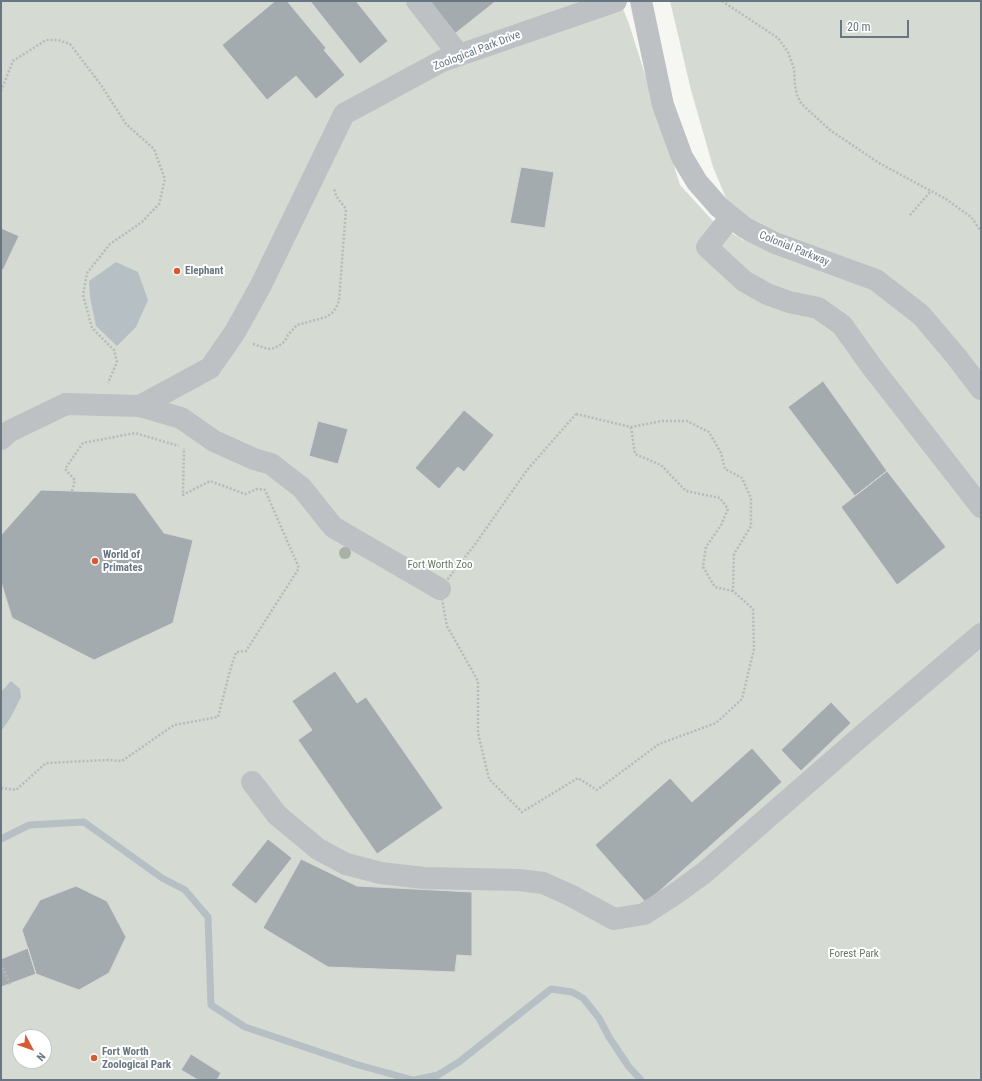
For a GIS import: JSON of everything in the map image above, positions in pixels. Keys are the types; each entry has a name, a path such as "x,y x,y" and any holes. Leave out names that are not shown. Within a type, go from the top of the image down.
{"street":[{"path":"417,1 460,55"},
{"name":"Zoological Park Drive","path":"322,160 344,114 442,61 616,1"},
{"name":"Colonial Parkway","path":"641,1 663,105 682,157 697,182 719,207 745,228 775,243 876,280 921,315 955,355 981,389"},
{"path":"140,406 210,368 232,335 261,285 322,160"},
{"path":"731,216 707,247 744,281 767,294 789,302 818,308 842,325 872,367 981,507"},
{"path":"1,439 10,431 66,404 140,406 181,418 214,441 254,459 272,464 302,488 333,527 440,589"},
{"path":"252,782 277,815 318,849 346,864 381,873 417,877 519,880 543,883 570,895 614,919 644,914 704,873 981,634"}],"path":[{"path":"722,1 778,38 788,52 794,69 797,95 801,103 830,130 879,163 946,199 971,217 981,231"},
{"path":"1,91 13,61 46,40 58,40 70,44 101,85 126,124 154,149 166,178 159,204 142,222 110,244 88,273 82,295 92,328 114,350 117,362 107,383 114,386"},
{"path":"232,335 262,348 275,348 285,341 297,325 326,317 336,308 339,301 346,209 336,196 322,160"},
{"path":"910,215 931,191"},
{"path":"631,427 635,454 661,465 686,490 720,498 728,510 721,525 706,547 703,567 715,587 733,591 753,610 754,649 742,699 716,723 659,744 597,790 578,778 522,812 489,779 478,733 478,681 447,626 440,589 476,543 527,470 576,414 631,427 662,422 687,421 709,432 721,453 725,470 742,478 751,498 751,526 734,554 733,591"},
{"path":"1,788 16,790 46,763 107,760 122,761 174,725 218,717 236,652 246,651 299,568 265,490 257,489 244,494 210,482 183,495 184,448 134,433 83,443 65,469 75,480 72,491"},
{"path":"1,964 10,985"}],"green space":[{"name":"Fort Worth Zoo","path":"1,1 620,1 629,24 680,185 713,221 744,241 713,167 691,90 670,1 981,1 981,1080 1,1080"}],"shaded area":[{"path":"116,262 138,272 148,300 136,327 117,346 96,326 90,297 89,281"},
{"path":"11,681 20,689 21,697 11,717 1,731 1,692"}],"building":[{"path":"275,1 287,1 326,48 324,50 345,75 316,99 296,76 267,100 222,45"},
{"path":"310,1 356,1 388,41 360,64"},
{"path":"424,1 496,1 452,36"},
{"path":"521,167 554,172 545,228 510,223"},
{"path":"1,228 19,236 3,270 1,269"},
{"path":"823,381 887,471 855,496 788,407"},
{"path":"464,410 494,435 464,472 458,467 439,489 415,468"},
{"path":"318,421 348,429 338,464 309,456"},
{"path":"887,471 946,547 897,585 841,507"},
{"name":"World of Primates","path":"41,490 135,493 164,533 193,540 173,623 94,660 12,618 1,582 1,535"},
{"path":"335,671 357,703 366,697 443,808 377,854 298,740 312,730 292,701"},
{"path":"831,702 851,723 801,771 781,750"},
{"path":"752,748 782,782 646,903 595,845 670,778 692,802"},
{"path":"268,839 292,858 256,904 231,885"},
{"path":"301,859 357,886 472,892 472,956 457,955 455,972 328,967 263,928"},
{"path":"76,886 107,901 126,937 109,973 79,990 36,974 22,930 40,900"},
{"path":"28,948 36,974 1,987 1,959"},
{"path":"191,1054 221,1073 217,1080 198,1080 181,1070"}],"waterway":[{"path":"1,839 29,825 84,822 162,878 185,890 208,917 211,1005 245,1027 355,1064 413,1080"},
{"path":"414,1080 438,1075 459,1062 551,989 572,992 583,998 599,1018 609,1037 629,1067 641,1080"}],"place":[{"name":"Elephant","path":"177,271"},
{"name":"World of Primates","path":"95,561"},
{"name":"Fort Worth Zoological Park","path":"94,1058"}],"park label":[{"name":"Forest Park","path":"854,954"}]}
